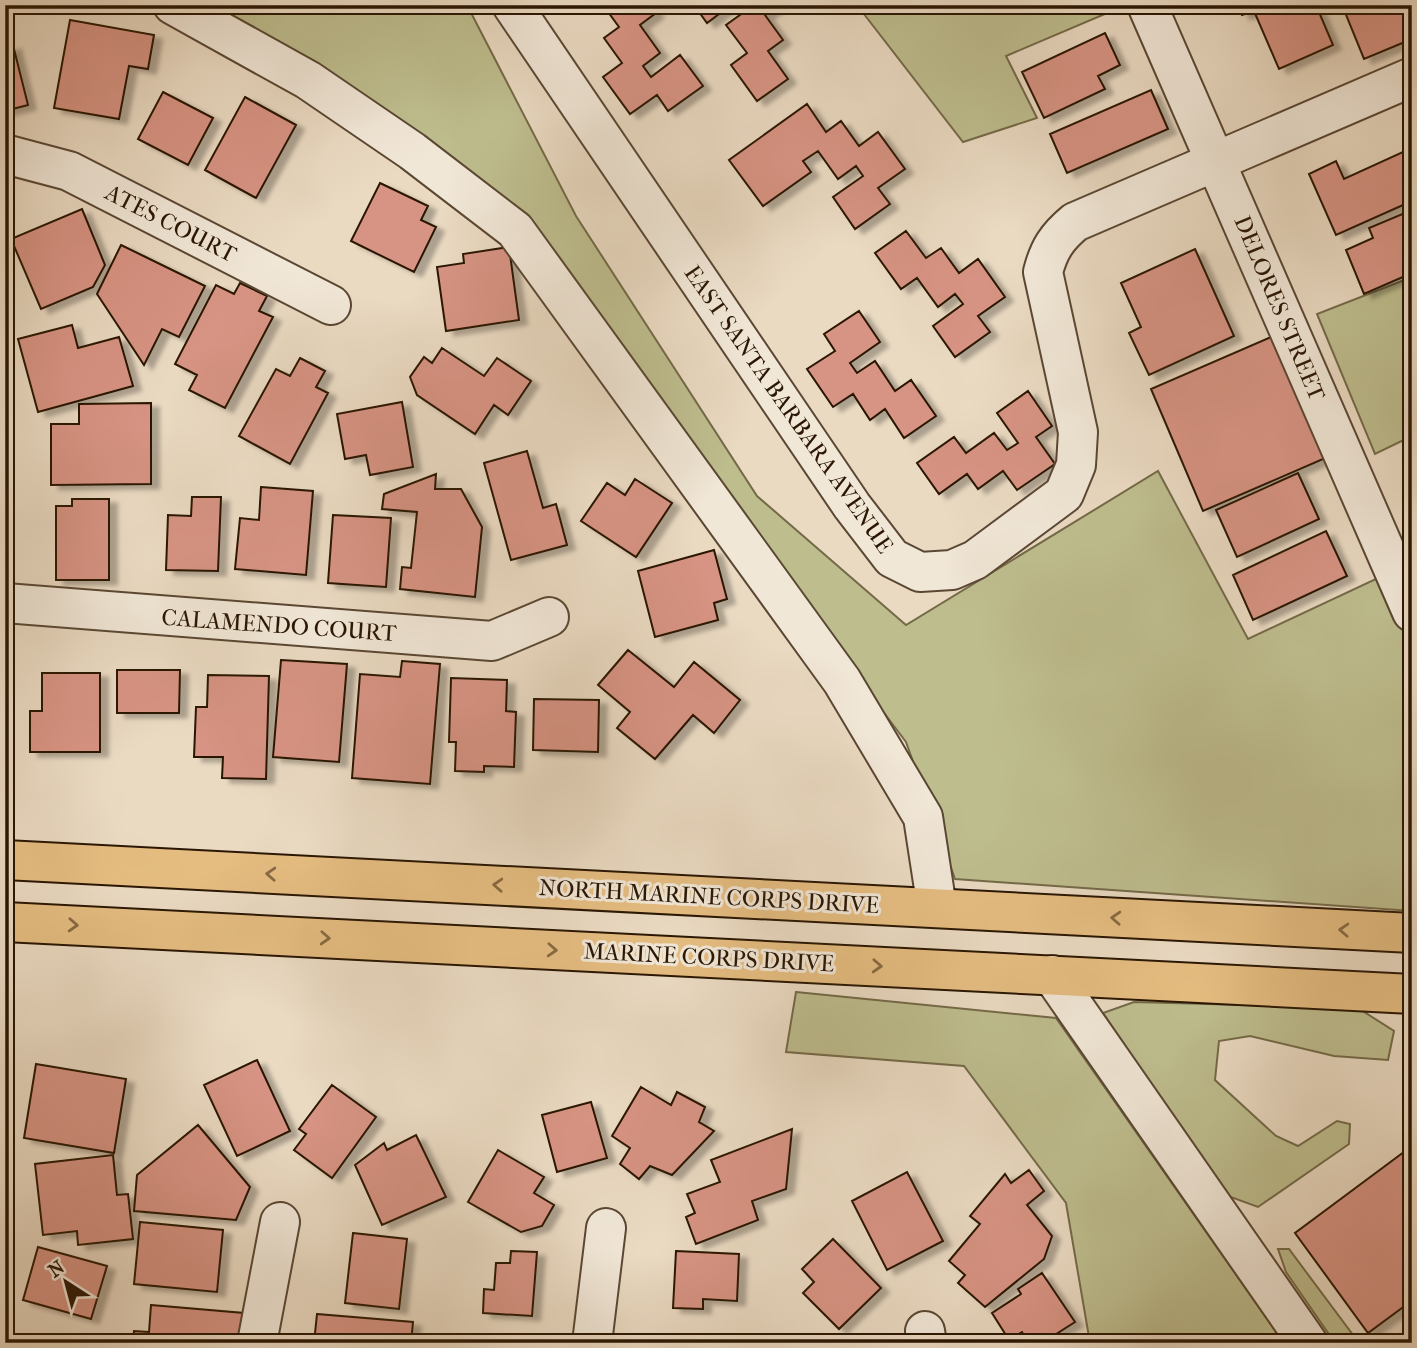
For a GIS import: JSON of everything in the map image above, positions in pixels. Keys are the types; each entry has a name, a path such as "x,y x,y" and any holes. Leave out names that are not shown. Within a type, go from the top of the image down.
{"main road":[{"name":"NORTH MARINE CORPS DRIVE","path":"5,860 1412,933"},
{"name":"MARINE CORPS DRIVE","path":"5,922 1412,994"}],"street":[{"path":"173,5 308,80 412,151 516,230 842,681 923,817 937,908"},
{"name":"EAST SANTA BARBARA AVENUE","path":"512,5 852,506 892,558 920,572 952,570 975,559 1064,494 1072,475 1076,465 1078,432 1043,272 1048,252 1059,235 1075,222 1412,77"},
{"name":"DELORES STREET","path":"1147,5 1412,611"},
{"name":"ATES COURT","path":"5,154 69,171 331,306"},
{"name":"CALAMENDO COURT","path":"5,603 492,641 549,617"},
{"path":"1052,975 1308,1343"},
{"path":"257,1343 280,1222"},
{"path":"592,1343 606,1228"}],"shaded area":[{"path":"197,5 467,5 576,216 757,496 906,625 1158,471 1248,639 1380,577 1412,639 1412,911 955,879 906,742 692,460 523,223"},
{"path":"857,5 1126,5 1006,56 1037,118 963,142"},
{"path":"1412,277 1412,436 1375,454 1317,314"},
{"path":"796,992 1056,1018 1284,1343 1090,1343 1066,1203 964,1066 786,1052"},
{"path":"1134,1002 1358,1008 1394,1031 1388,1060 1334,1056 1250,1036 1219,1041 1215,1080 1276,1136 1298,1146 1337,1121 1350,1124 1349,1144 1258,1207 1225,1195 1103,1013"},
{"path":"1278,1249 1289,1249 1359,1343 1335,1343 1286,1272"}],"building":[{"path":"603,5 650,5 656,13 640,25 660,53 643,66 651,77 680,55 703,86 668,111 657,95 630,114 603,77 622,63 604,38 619,27"},
{"path":"694,5 731,5 707,23"},
{"path":"739,5 779,5 765,15 783,40 768,51 788,79 757,101 731,65 747,53 726,25 744,12"},
{"path":"1238,5 1316,5 1333,45 1279,69 1254,11 1242,15"},
{"path":"1342,5 1412,5 1412,39 1364,59"},
{"path":"70,20 154,35 148,69 129,66 119,119 54,108"},
{"path":"1105,33 1120,65 1098,76 1105,89 1044,118 1022,72"},
{"path":"13,45 28,105 5,111 5,47"},
{"path":"1151,90 1168,129 1067,173 1050,134"},
{"path":"163,92 213,118 188,165 138,139"},
{"path":"245,97 296,125 256,198 205,170"},
{"path":"807,104 826,132 841,121 859,146 878,132 905,169 878,188 890,204 855,229 833,197 863,176 856,166 838,179 818,151 803,161 811,172 763,206 729,160"},
{"path":"1405,151 1412,168 1412,201 1336,235 1309,174 1336,161 1344,179"},
{"path":"380,183 428,206 421,220 436,227 414,272 351,241"},
{"path":"82,209 105,265 93,287 41,309 11,239"},
{"path":"1412,210 1412,273 1364,294 1346,250 1373,238 1369,228"},
{"path":"906,231 926,258 941,248 959,273 978,259 1005,297 978,316 990,332 955,357 933,326 963,304 955,294 938,307 917,278 901,289 875,253"},
{"path":"121,245 205,286 179,337 162,329 144,365 97,294"},
{"path":"509,247 519,320 446,331 437,267 464,263 463,254"},
{"path":"1195,249 1234,336 1149,375 1129,333 1141,327 1121,283"},
{"path":"240,283 267,296 259,311 273,317 225,408 189,390 197,375 175,364 216,285 234,294"},
{"path":"859,311 880,342 850,363 857,373 875,361 895,391 911,380 936,416 904,438 885,409 870,420 853,394 833,407 807,369 835,351 824,334"},
{"path":"72,325 78,348 119,337 133,386 38,412 18,339"},
{"path":"1278,334 1330,456 1203,511 1151,389"},
{"path":"442,348 484,376 497,358 531,381 508,415 494,405 475,434 417,395 410,377 424,357 432,363"},
{"path":"300,358 325,371 316,387 328,393 290,464 239,436 276,369 290,376"},
{"path":"1028,391 1052,426 1036,437 1055,464 1017,490 1003,471 978,489 967,474 939,494 917,463 954,437 966,453 994,433 1007,450 1018,443 997,413"},
{"path":"402,402 413,467 370,475 366,455 345,459 337,414"},
{"path":"151,403 151,484 51,485 51,424 79,424 79,404"},
{"path":"527,451 543,508 556,504 567,545 511,560 484,463"},
{"path":"1298,473 1319,519 1237,557 1216,510"},
{"path":"436,474 435,489 461,489 482,527 475,597 400,589 402,567 411,568 417,512 382,509 384,494"},
{"path":"635,479 672,503 636,557 581,521 607,483 625,495"},
{"path":"261,487 313,491 306,575 235,569 240,518 259,520"},
{"path":"192,497 221,497 218,571 166,570 168,515 191,516"},
{"path":"72,499 109,499 109,580 56,580 56,506 72,506"},
{"path":"333,515 391,518 386,587 328,583"},
{"path":"1326,531 1347,576 1253,620 1233,575"},
{"path":"714,550 727,599 714,603 718,620 655,637 638,571"},
{"path":"628,650 674,687 694,662 740,700 714,733 693,715 655,759 617,728 630,712 598,685"},
{"path":"281,660 347,664 339,762 273,757"},
{"path":"402,661 440,664 430,784 352,778 360,674 400,677"},
{"path":"117,670 180,670 179,713 117,713"},
{"path":"42,673 100,673 100,752 30,752 30,711 42,711"},
{"path":"208,675 269,676 266,779 222,778 223,757 194,757 196,707 207,707"},
{"path":"451,678 507,680 506,711 516,712 514,767 484,766 484,772 455,771 456,742 449,742"},
{"path":"534,699 599,700 598,752 533,750"},
{"path":"257,1060 290,1131 237,1156 204,1085"},
{"path":"36,1064 126,1079 114,1153 24,1138"},
{"path":"332,1085 376,1117 332,1178 294,1150 306,1134 299,1129"},
{"path":"641,1087 671,1105 677,1092 705,1107 699,1122 714,1131 672,1175 650,1166 639,1179 620,1164 630,1148 612,1136"},
{"path":"591,1102 607,1158 557,1172 542,1115"},
{"path":"198,1125 250,1187 236,1220 134,1211 137,1175"},
{"path":"792,1129 786,1189 752,1201 758,1220 696,1244 686,1217 695,1213 687,1194 720,1182 711,1160"},
{"path":"416,1135 446,1197 382,1225 355,1165 384,1143 387,1150"},
{"path":"1412,1146 1412,1304 1410,1302 1368,1333 1295,1233"},
{"path":"498,1150 544,1177 534,1193 554,1205 542,1226 521,1232 468,1202"},
{"path":"113,1155 117,1195 128,1194 133,1239 78,1245 77,1231 43,1235 35,1164"},
{"path":"1029,1170 1044,1191 1027,1205 1052,1236 1044,1259 985,1307 958,1283 965,1275 949,1261 980,1224 970,1216 1005,1174 1011,1183"},
{"path":"907,1172 943,1241 887,1270 852,1201"},
{"path":"140,1222 223,1230 217,1292 134,1284"},
{"path":"353,1233 407,1239 399,1309 345,1303"},
{"path":"833,1239 881,1288 839,1329 803,1293 814,1282 802,1269"},
{"path":"38,1247 107,1266 91,1319 23,1300"},
{"path":"511,1251 537,1252 532,1316 483,1313 484,1289 494,1290 496,1263 510,1263"},
{"path":"676,1251 739,1254 737,1301 703,1299 703,1309 673,1308"},
{"path":"1042,1273 1075,1322 1042,1343 1029,1343 1022,1332 1009,1340 992,1313 1021,1294 1018,1289"},
{"path":"151,1305 244,1313 242,1343 133,1343 134,1331 149,1332"},
{"path":"317,1314 413,1322 411,1343 314,1343"}]}
